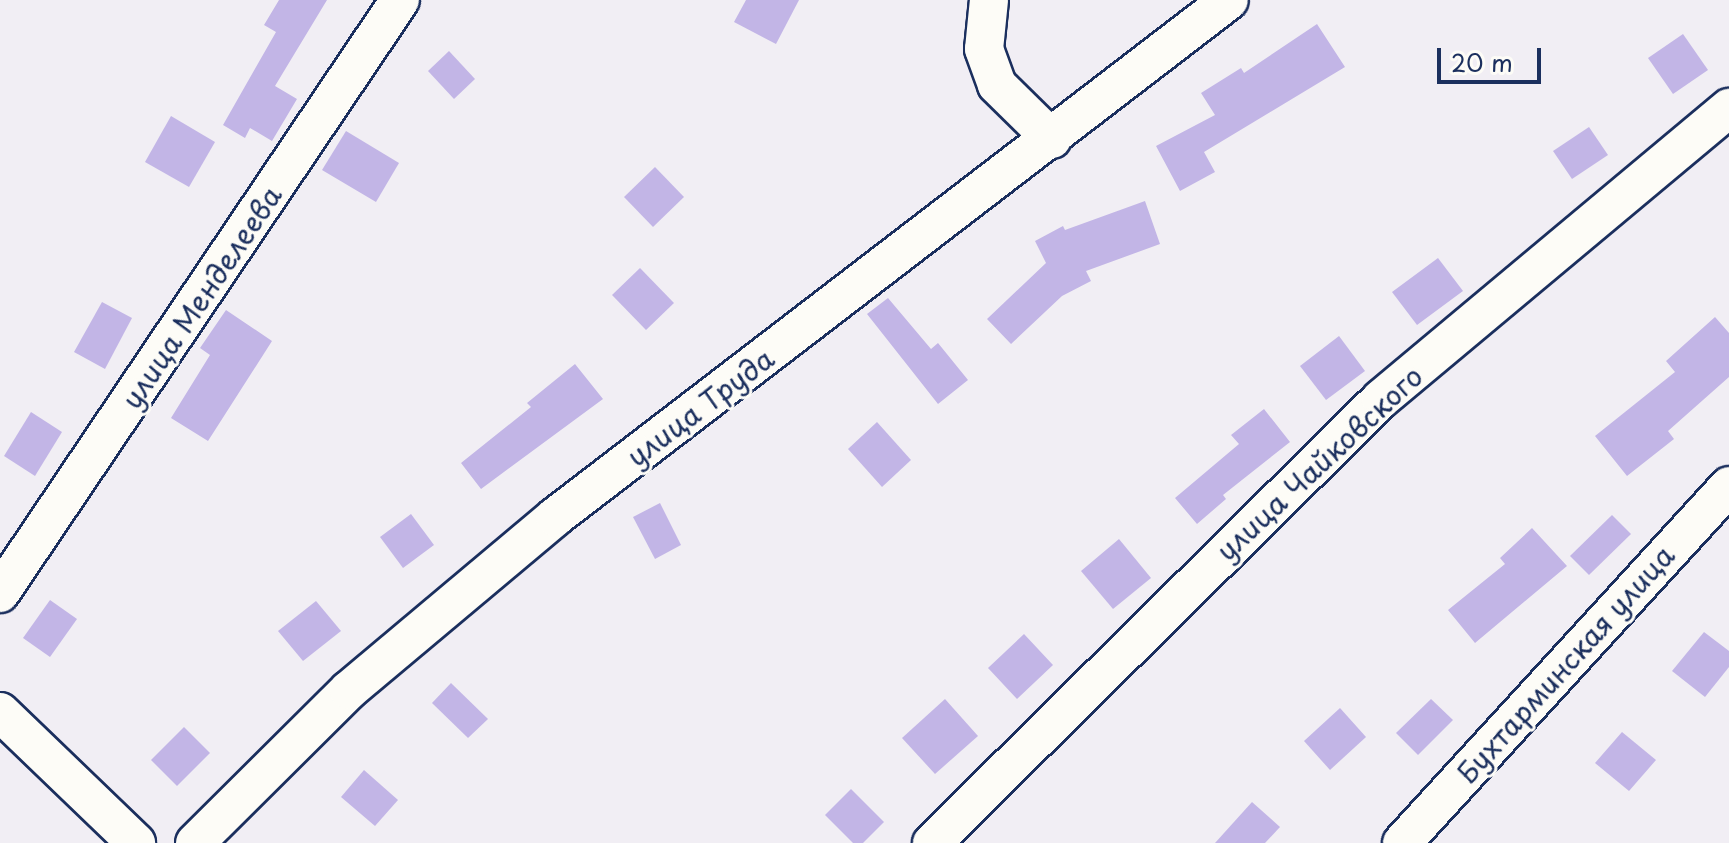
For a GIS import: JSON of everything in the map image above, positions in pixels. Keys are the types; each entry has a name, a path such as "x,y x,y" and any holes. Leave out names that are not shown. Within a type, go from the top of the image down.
{"street":[{"name":"улица Менделеева","path":"0,593 400,0"},
{"path":"989,0 984,49 997,85 1052,139"},
{"name":"улица Труда","path":"195,843 349,690 555,517 1052,139 1229,0"},
{"name":"улица Чайковского","path":"932,843 1381,399 1729,108"},
{"name":"Бухтарминская улица","path":"1402,843 1729,486"},
{"path":"0,712 136,843"}],"building":[{"path":"279,0 327,0 275,86 297,99 272,141 250,128 245,138 223,125 276,32 264,25"},
{"path":"746,0 799,0 776,44 734,22"},
{"path":"1317,24 1345,67 1204,152 1215,172 1180,191 1156,146 1215,115 1201,93 1241,68 1244,73"},
{"path":"1683,34 1708,70 1673,94 1648,58"},
{"path":"449,51 475,79 454,99 428,71"},
{"path":"171,116 215,142 189,187 145,162"},
{"path":"1589,127 1608,155 1572,179 1553,151"},
{"path":"346,131 399,163 376,202 322,170"},
{"path":"655,167 684,197 653,227 624,197"},
{"path":"1145,201 1160,244 1086,271 1091,281 1062,296 1011,344 987,319 1046,263 1035,241 1063,226 1065,230"},
{"path":"1438,258 1463,291 1417,325 1392,292"},
{"path":"640,268 674,303 646,330 612,295"},
{"path":"888,298 931,349 938,343 968,380 938,404 867,314"},
{"path":"102,302 132,318 105,369 74,352"},
{"path":"226,310 272,341 208,441 171,418 210,355 200,348"},
{"path":"1715,317 1729,333 1729,377 1668,431 1674,439 1627,476 1595,436 1675,372 1666,361"},
{"path":"1339,336 1365,371 1326,400 1300,366"},
{"path":"575,364 603,399 481,489 461,463 531,407 527,403"},
{"path":"1264,409 1290,442 1223,495 1226,499 1197,524 1175,498 1239,444 1231,435"},
{"path":"31,412 62,432 35,476 4,456"},
{"path":"877,422 911,460 882,487 848,449"},
{"path":"660,503 681,545 655,559 633,517"},
{"path":"411,514 434,545 403,568 380,537"},
{"path":"1612,515 1631,534 1589,575 1570,556"},
{"path":"1532,528 1567,566 1475,643 1448,610 1505,564 1500,558"},
{"path":"1119,539 1151,578 1113,609 1081,571"},
{"path":"50,600 77,619 50,657 23,638"},
{"path":"316,601 341,631 303,661 278,631"},
{"path":"1704,632 1729,651 1729,667 1705,697 1672,671"},
{"path":"1024,634 1053,665 1017,699 988,668"},
{"path":"451,683 488,719 468,738 432,703"},
{"path":"945,699 978,736 935,774 902,738"},
{"path":"1431,699 1453,720 1418,755 1396,733"},
{"path":"1340,708 1366,737 1330,770 1304,741"},
{"path":"184,727 210,753 177,786 151,760"},
{"path":"1622,732 1656,760 1629,791 1595,763"},
{"path":"364,770 398,800 375,826 341,797"},
{"path":"851,789 884,822 863,843 853,843 825,815"},
{"path":"1252,802 1280,827 1265,843 1215,843"}]}
